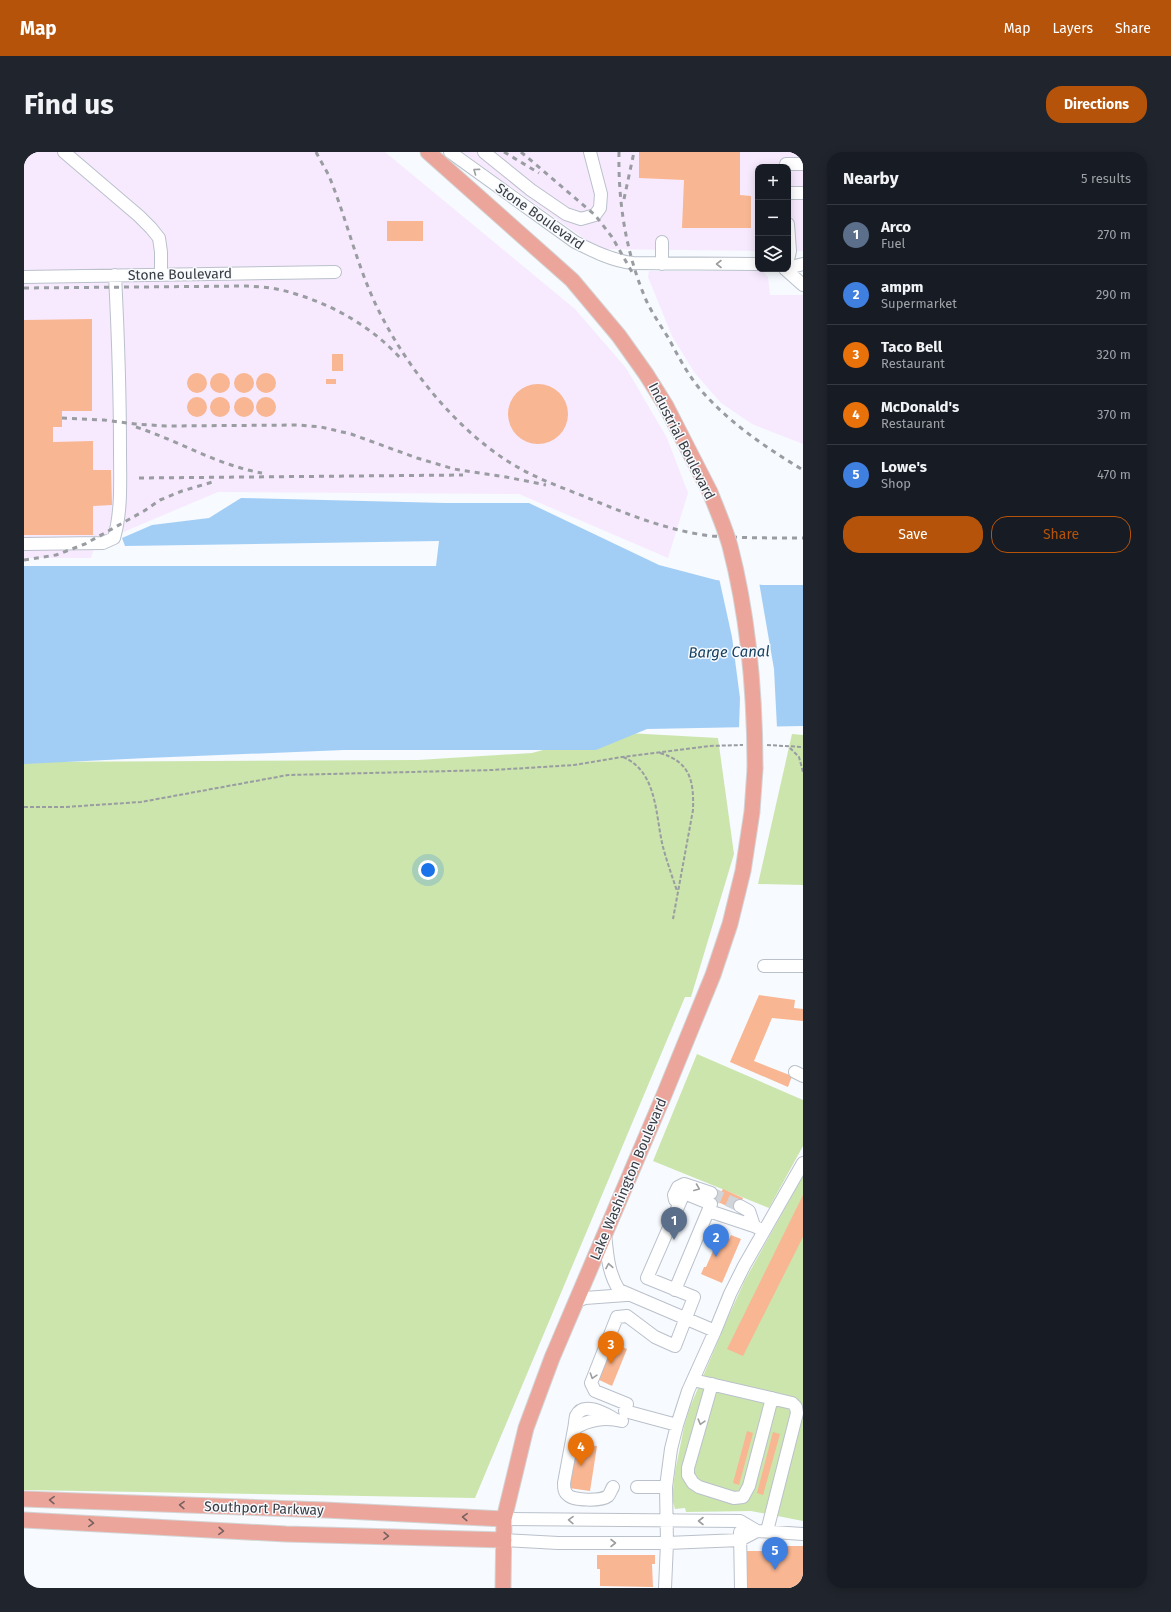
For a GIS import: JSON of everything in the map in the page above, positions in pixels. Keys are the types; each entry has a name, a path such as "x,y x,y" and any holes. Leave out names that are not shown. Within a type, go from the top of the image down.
{"main road":[{"name":"Industrial Boulevard","path":"428,152 572,280 619,336 646,374 666,406 710,492 730,545 746,630 754,690 755,769"},
{"name":"Lake Washington Boulevard","path":"503,1588 504,1519 526,1428 575,1302 673,1074 713,975 730,924 744,863 752,812 755,769"},
{"name":"Southport Parkway","path":"24,1499 325,1510 504,1519"},
{"name":"Southport Parkway","path":"24,1520 286,1534 504,1540"}],"street":[{"path":"64,152 151,228 159,238 161,252 161,275"},
{"name":"Stone Boulevard","path":"450,152 575,242 595,252 627,262 662,264 755,264"},
{"path":"484,152 532,190 566,214 581,219 594,215 600,208 601,194 590,152"},
{"path":"786,161 803,164"},
{"path":"791,193 803,193"},
{"path":"662,242 662,264"},
{"path":"791,268 803,264"},
{"name":"Stone Boulevard","path":"24,277 335,272"},
{"path":"789,272 803,285"},
{"path":"24,544 103,543 114,538 117,526 120,492 120,422 116,276"},
{"path":"764,966 803,966"},
{"path":"666,1588 666,1487 669,1461 677,1425 693,1380 759,1228 803,1162"},
{"path":"678,1207 674,1195 681,1184 690,1185 711,1193"},
{"path":"675,1290 711,1204 684,1193 647,1278 675,1290 694,1297 675,1346 655,1338 627,1316 617,1318 591,1383 595,1391 627,1404 625,1411 677,1425"},
{"path":"740,1206 749,1211 759,1228"},
{"path":"709,1211 759,1228"},
{"path":"605,1232 610,1271 613,1281 619,1290 715,1331"},
{"path":"575,1302 591,1297 626,1294"},
{"path":"693,1380 792,1403 796,1407 796,1413 762,1531"},
{"path":"712,1384 688,1468 688,1475 693,1483 700,1487 734,1498 743,1497 749,1486 772,1398"},
{"path":"613,1487 608,1496 601,1499 575,1499 565,1492 564,1483 576,1416 587,1409 602,1412 618,1420"},
{"path":"637,1487 666,1487"},
{"path":"504,1519 667,1522 740,1521 762,1531 803,1534"},
{"path":"740,1521 742,1588"},
{"path":"504,1540 558,1543 667,1543 740,1540 762,1531"}],"path":[{"path":"24,807 65,807 141,802 288,775 500,770 574,765 622,757 709,746 748,745"},
{"path":"763,745 803,747"},
{"path":"789,747 799,757 803,772"},
{"path":"659,753 672,757 680,762 691,777 693,787 693,810 673,918"},
{"path":"622,757 631,760 639,767 650,786 658,814 663,847 677,892"}],"shaded area":[{"path":"24,152 385,152 575,309 626,368 667,438 688,493 668,558 519,494 218,492 95,544 91,558 24,558"},
{"path":"462,152 803,152 803,251 791,251 791,164 755,164 755,251 599,249"},
{"path":"649,271 764,272 768,277 770,295 803,295 803,444 752,424 721,403 694,372 672,336 648,277"}],"green space":[{"path":"609,732 718,738 734,854 691,997 685,997 475,1498 24,1490 24,762 418,760 532,753"},
{"path":"792,734 803,735 803,885 758,884"},
{"path":"697,1054 803,1100 803,1146 769,1208 653,1161"},
{"path":"803,1176 803,1521 751,1511 686,1512 685,1508 675,1509 672,1499 675,1472 684,1427 690,1407 745,1280"}],"water":[{"name":"Barge Canal","path":"241,498 445,503 529,503 659,565 716,580 763,585 803,585 803,726 647,729 596,750 344,750 24,764 24,566 436,566 439,541 125,546 122,538 152,525 209,518"}],"pier":[{"path":"719,578 759,582 774,669 777,728 739,729 740,698 732,637"}],"building":[{"path":"639,152 740,152 740,195 751,196 751,228 682,228 684,180 639,178"},
{"path":"387,221 423,221 423,241 387,241"},
{"path":"92,319 92,411 62,411 62,427 53,427 53,442 93,441 93,470 111,470 112,505 93,506 93,535 24,535 24,320"},
{"path":"332,354 343,354 343,371 332,371"},
{"path":"197,373 204,376 207,383 204,390 197,393 190,390 187,383 190,376"},
{"path":"220,373 227,376 230,383 227,390 220,393 213,390 210,383 213,376"},
{"path":"244,373 251,376 254,383 251,390 244,393 237,390 234,383 237,376"},
{"path":"266,373 273,376 276,383 273,390 266,393 259,390 256,383 259,376"},
{"path":"326,379 336,379 336,384 326,384"},
{"path":"532,384 544,384 560,392 566,402 568,414 566,426 560,436 544,444 532,444 516,436 508,420 508,408 516,392"},
{"path":"197,397 204,400 207,407 204,414 197,417 190,414 187,407 190,400"},
{"path":"220,397 227,400 230,407 227,414 220,417 213,414 210,407 213,400"},
{"path":"244,397 251,400 254,407 251,414 244,417 237,414 234,407 237,400"},
{"path":"266,397 273,400 276,407 273,414 266,417 259,414 256,407 259,400"},
{"path":"759,995 795,1000 794,1008 803,1009 803,1021 772,1018 754,1061 792,1076 788,1087 730,1062"},
{"path":"713,1189 721,1192 723,1189 743,1198 738,1211 709,1198"},
{"path":"803,1195 803,1237 743,1356 727,1349"},
{"path":"718,1235 729,1239 731,1235 741,1239 722,1283 701,1274 713,1251"},
{"path":"610,1342 627,1349 612,1386 595,1378"},
{"path":"747,1431 753,1433 739,1485 733,1483"},
{"path":"773,1432 780,1434 763,1495 757,1493"},
{"path":"573,1437 581,1438 580,1444 597,1446 590,1491 569,1488"},
{"path":"778,1546 803,1546 803,1588 747,1588 747,1551 778,1551"},
{"path":"597,1555 655,1555 655,1564 652,1564 653,1587 600,1586 600,1569 597,1569"}],"tunnel":[{"path":"711,1193 740,1206"}],"railway":[{"path":"316,152 336,193 366,282 393,337 420,377 435,396 487,447 516,466 538,477 647,521 675,529 711,536 803,538"},
{"path":"504,152 539,173"},
{"path":"521,152 595,215 612,237 632,272"},
{"path":"619,152 620,190 628,246 639,282 654,315 679,358 699,388 710,400 748,433 803,470"},
{"path":"624,199 634,152"},
{"path":"24,288 247,286 277,289 315,301 347,316 362,325 390,347 402,360"},
{"path":"62,418 104,420 166,426 299,425 321,427 351,434 417,458 454,469 546,485"},
{"path":"136,427 214,459 262,473"},
{"path":"139,478 463,475"},
{"path":"24,560 56,555 85,544 144,511 160,500 182,491 216,481"}],"place":[{"name":"Arco","path":"674,1240"},
{"name":"ampm","path":"716,1257"},
{"name":"Taco Bell","path":"611,1364"},
{"name":"McDonald's","path":"581,1466"},
{"name":"Lowe's","path":"775,1570"}]}
